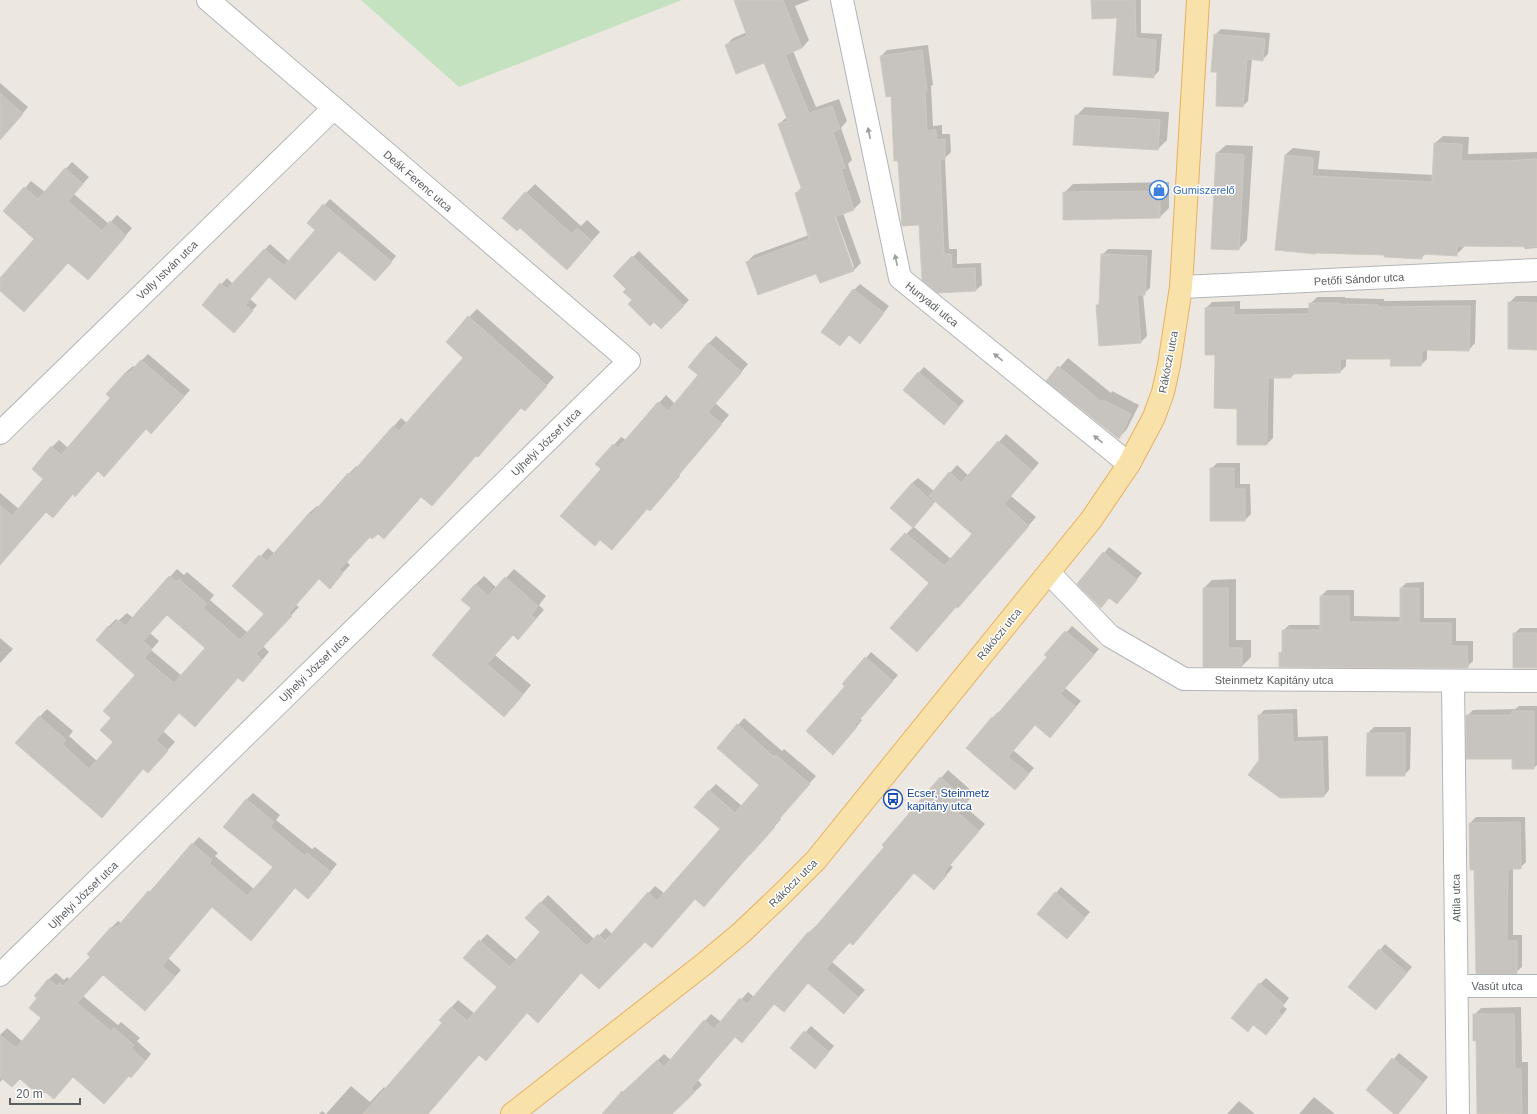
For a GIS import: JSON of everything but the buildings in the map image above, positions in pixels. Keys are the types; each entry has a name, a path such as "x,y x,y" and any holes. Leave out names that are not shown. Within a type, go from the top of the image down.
{"main road":[{"name":"Rákóczi utca","path":"512,1114 704,964 741,933 816,860 848,823 1091,520 1129,464 1154,417 1163,392 1169,366 1181,287 1198,0"}],"street":[{"name":"Deák Ferenc utca","path":"208,0 629,361"},
{"name":"Hunyadi utca","path":"842,0 900,278 1129,464"},
{"name":"Volly István utca","path":"0,432 334,108"},
{"name":"Petőfi Sándor utca","path":"1181,287 1537,270"},
{"name":"Ujhelyi József utca","path":"0,975 629,361"},
{"name":"Steinmetz Kapitány utca","path":"1049,573 1110,636 1184,679 1537,681"},
{"name":"Attila utca","path":"1453,681 1458,1114"},
{"name":"Vasút utca","path":"1457,986 1537,986"}],"green space":[{"path":"361,0 682,0 459,87"}],"place":[{"name":"Gumiszerelő","path":"1159,190"},
{"name":"Ecser, Steinmetz kapitány utca","path":"893,799"}]}
